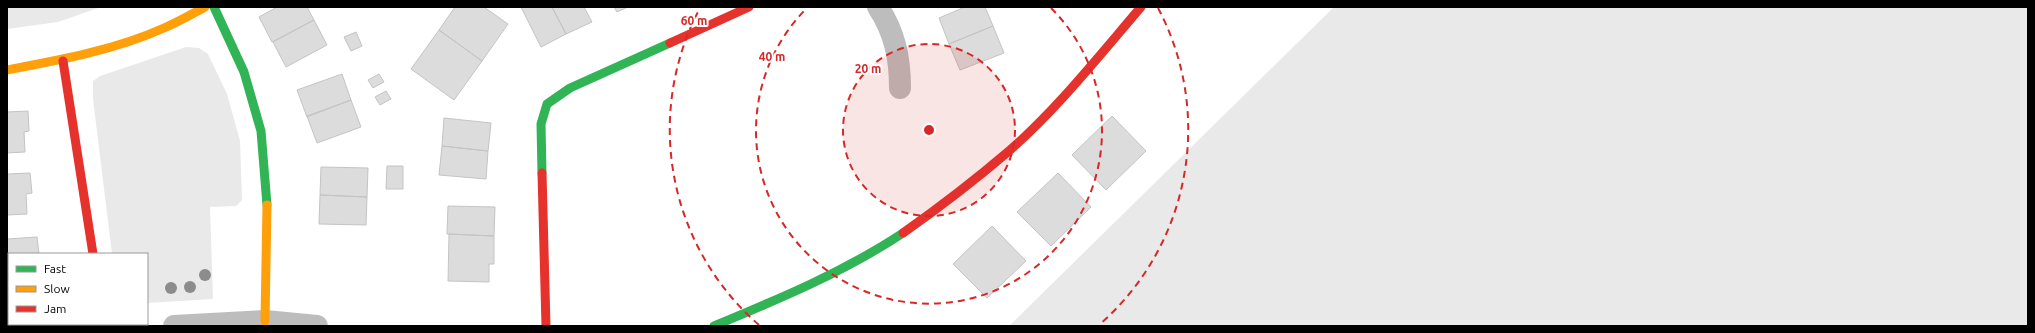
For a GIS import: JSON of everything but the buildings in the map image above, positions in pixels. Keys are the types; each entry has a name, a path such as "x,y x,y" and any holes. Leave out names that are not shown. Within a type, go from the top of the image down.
{"street":[{"path":"7,70 63,61 159,31 205,7"},
{"path":"214,7 244,72 262,131 267,193 265,321"},
{"path":"546,326 542,124 547,104 570,88 749,7"},
{"path":"878,7 889,24 896,44 900,69 900,88"},
{"path":"714,326 812,284 874,252 945,204 1010,150 1053,107 1094,63 1141,7"},
{"path":"63,61 93,253"},
{"path":"174,326 265,321 317,326"}],"shaded area":[{"path":"7,7 101,7 58,22 7,29"},
{"path":"1334,7 2028,7 2028,326 1009,326"},
{"path":"186,47 199,48 208,54 227,94 240,141 242,200 236,206 210,207 213,299 148,303 148,253 112,253 93,99 93,81 100,76"}],"traffic: fast":[{"path":"214,7 244,72 261,131 267,205"},
{"path":"542,173 541,124 547,104 570,88 670,43"},
{"path":"714,326 811,284 858,260 903,233"}],"traffic: slow":[{"path":"7,70 67,58 107,48 145,36 169,26 205,7"},
{"path":"265,321 267,205"}],"traffic: jam":[{"path":"670,43 749,7"},
{"path":"903,233 970,183 1027,134 1078,81 1141,7"},
{"path":"63,61 93,253"},
{"path":"542,173 546,326"}]}
